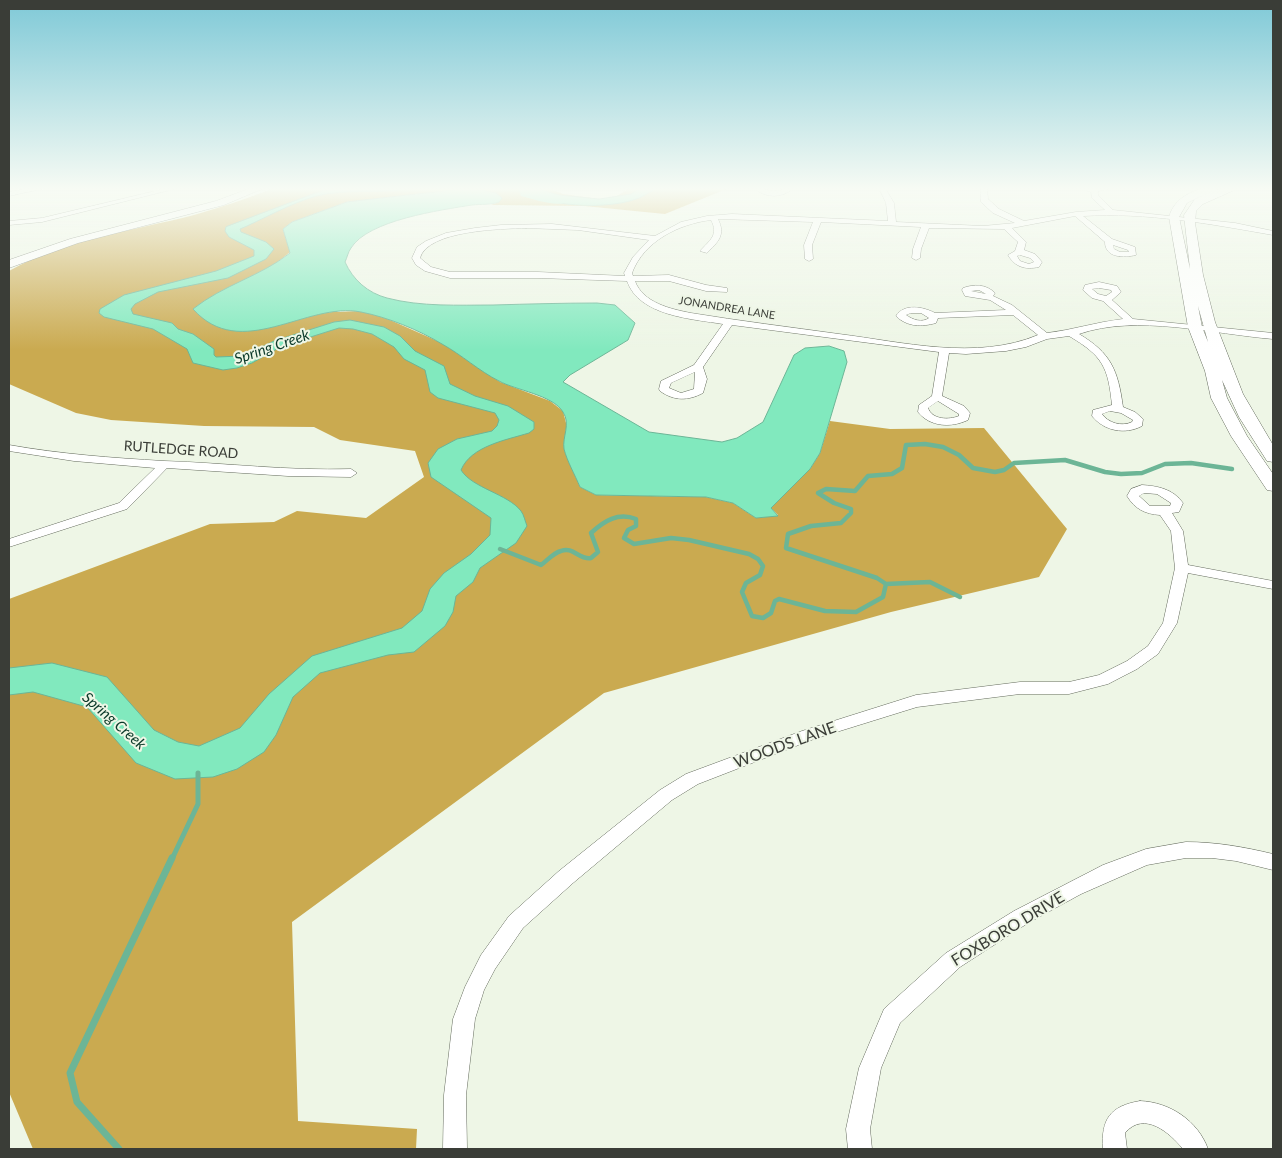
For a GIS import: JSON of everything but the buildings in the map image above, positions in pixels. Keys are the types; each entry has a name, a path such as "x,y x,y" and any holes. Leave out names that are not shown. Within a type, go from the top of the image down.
{"street":[{"path":"9,261 54,242"},
{"path":"9,261 72,242"},
{"path":"431,242 420,249 416,258 419,263 428,269 450,275 669,278 706,288 724,290"},
{"path":"629,278 628,273 633,261 651,242"},
{"path":"704,251 712,242"},
{"path":"809,242 809,259"},
{"path":"916,258 915,250 920,242"},
{"path":"1019,252 1022,242"},
{"path":"1179,242 1195,327 1212,371 1219,398 1240,436 1273,486"},
{"path":"1194,242 1197,274 1211,329 1230,383 1248,418 1273,457"},
{"name":"JONANDREA LANE","path":"629,278 632,288 655,305 687,314 729,322 944,350 1006,348 1045,336 1071,333 1095,325 1130,321 1273,336"},
{"path":"988,296 1045,336"},
{"path":"1106,299 1130,321"},
{"path":"933,316 1013,312"},
{"path":"698,367 729,322"},
{"path":"1071,333 1088,344 1106,360 1116,390 1118,409"},
{"path":"937,397 944,350"},
{"name":"RUTLEDGE ROAD","path":"9,448 50,455 314,475 351,473"},
{"path":"9,543 123,506 165,464"},
{"path":"1165,512 1177,531 1182,568 1273,585"},
{"name":"WOODS LANE","path":"455,1149 455,1095 464,1020 475,987 488,962 516,922 566,877 666,795 692,779 808,735 916,701 1020,688 1069,688 1103,680 1132,665 1153,650 1170,623 1182,568"},
{"name":"FOXBORO DRIVE","path":"860,1149 858,1129 870,1068 892,1016 953,960 1021,917 1074,888 1110,871 1146,858 1186,850 1212,850 1236,853 1273,862"},
{"path":"1115,1149 1114,1130 1124,1116 1140,1110 1161,1115 1181,1128 1196,1149"}],"shaded area":[{"path":"287,242 290,252 278,262 338,312 358,311 381,316 442,343 500,382 550,401 563,411 567,427 564,448 580,487 596,495 706,497 733,503 756,518 778,515 771,508 810,469 820,453 830,421 890,429 984,428 1067,529 1039,577 891,612 604,693 292,922 298,1121 417,1129 416,1149 33,1149 9,1092 9,599 210,524 274,522 297,511 366,518 424,477 415,451 340,440 314,427 204,426 111,420 76,413 9,384 9,271 31,260 76,243"}],"water":[{"name":"Spring Creek","path":"239,242 266,242 274,249 266,259 228,278 158,292 135,304 131,309 133,314 172,323 178,329 193,334 214,349 216,357 243,356 274,341 334,322 350,320 384,327 400,336 415,351 444,366 450,384 475,396 508,406 534,422 534,429 529,433 490,445 473,455 461,470 473,482 515,505 522,513 527,526 516,543 480,568 473,582 456,596 453,612 445,626 414,652 388,655 320,673 293,697 276,735 264,752 237,769 213,777 175,779 136,763 87,707 33,692 9,695 9,668 52,663 107,677 154,730 178,742 199,746 240,728 269,694 312,656 402,628 422,611 430,589 444,573 471,554 490,535 491,518 431,477 428,463 438,449 457,439 492,431 497,426 499,420 495,413 438,398 430,392 425,370 404,359 394,347 372,334 353,329 339,328 282,346 252,363 223,370 193,363 187,349 153,329 104,317 99,313 100,309 124,295 216,271 254,256 254,250"},
{"path":"287,242 356,242 349,251 345,262 352,275 374,293 400,301 453,305 597,303 615,305 635,323 628,340 570,375 563,382 649,432 722,442 737,438 763,422 794,355 805,348 829,346 844,351 847,362 820,453 810,469 771,508 778,516 756,518 733,503 706,497 596,495 580,487 569,463 564,449 566,421 563,412 558,406 543,397 499,381 484,373 449,348 413,329 371,314 340,311 319,314 275,327 253,331 232,331 212,324 193,309 217,293 267,268 290,253"}],"waterway":[{"path":"886,584 877,578 786,548 788,534 811,526 841,523 851,513 851,509 834,503 818,493 826,489 855,491 868,476 892,474 902,468 906,445 925,444 943,447 959,455 973,468 995,472 1004,470 1014,463 1065,460 1105,472 1121,474 1142,473 1165,464 1191,463 1232,469"},
{"path":"500,549 541,565 555,553 565,550 591,558 598,552 591,533 612,519 629,517 636,519 636,526 628,530 624,538 634,544 671,538 689,540 749,554 758,559 763,566 760,575 746,583 742,592 752,616 763,618 771,613 775,601 779,599 825,611 856,612 883,597 886,584"},
{"path":"886,584 930,582 960,597"},
{"path":"172,859 198,804 198,773"},
{"path":"119,1149 77,1102 70,1073 172,858"}]}
